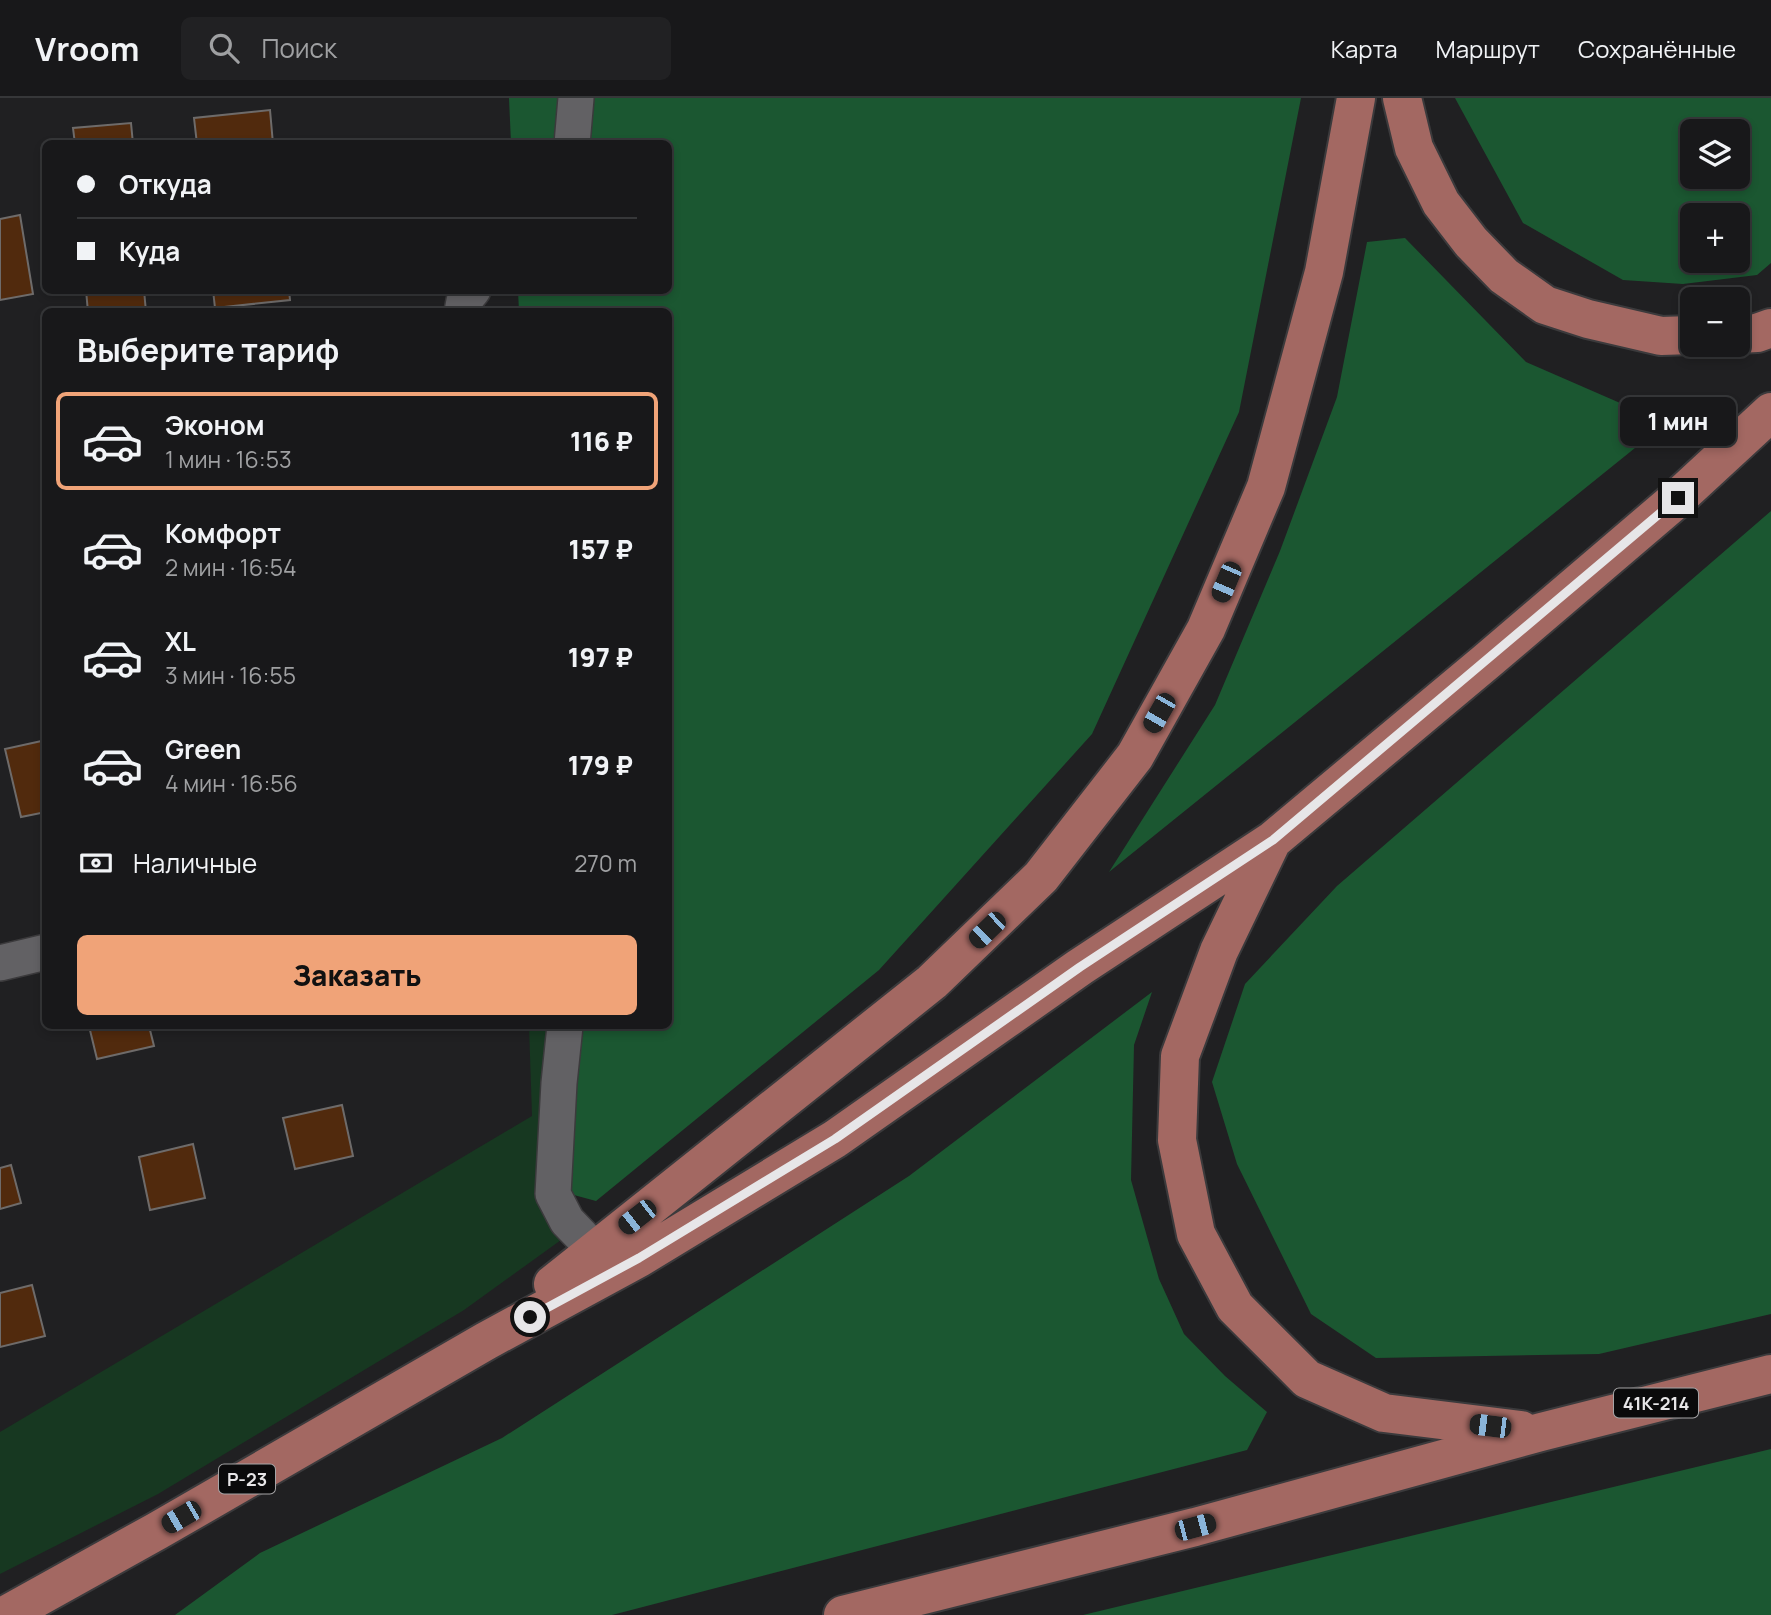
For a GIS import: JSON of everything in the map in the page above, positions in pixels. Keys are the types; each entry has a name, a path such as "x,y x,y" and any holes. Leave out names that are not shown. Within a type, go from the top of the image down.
{"main road":[{"path":"486,1341 541,1293 932,982 1041,877 1135,755 1206,629 1266,487 1324,272 1356,98"},
{"path":"1402,98 1414,148 1441,203 1471,242 1504,276 1545,305 1588,319 1661,336 1680,335"},
{"path":"1750,333 1771,328"},
{"name":"Р-23","path":"6,1615 158,1531 486,1341 639,1258 835,1139 1080,967 1273,840 1667,507 1771,412"},
{"name":"41К-214","path":"1273,840 1219,951 1180,1056 1177,1140 1196,1234 1235,1307 1307,1379 1384,1413 1541,1432"},
{"name":"41К-214","path":"843,1615 1195,1527 1541,1432 1771,1374"}],"street":[{"path":"572,140 576,98"},
{"path":"0,963 42,953"},
{"path":"565,1029 553,1194 567,1221 595,1250"}],"green space":[{"path":"509,98 1301,98 1239,412 1092,734 879,970 596,1201 559,1191 575,1029 672,1029 672,308 519,308 518,294 672,294 672,140 511,140"},
{"path":"1455,98 1771,98 1771,263 1757,275 1683,284 1623,280 1523,223"},
{"path":"1405,238 1526,362 1666,423 1109,872 1215,705 1280,551 1337,397 1367,242"},
{"path":"1771,511 1771,1314 1599,1354 1376,1358 1311,1314 1237,1164 1212,1082 1245,984 1337,886"},
{"path":"1152,992 1134,1045 1131,1180 1159,1279 1184,1334 1225,1376 1267,1412 1247,1450 612,1615 175,1615 260,1553 502,1438 909,1176"},
{"path":"529,1029 554,1029 550,1219 561,1240 464,1310 158,1494 0,1574 0,1432 532,1116"},
{"path":"1771,1449 1771,1615 1083,1615"}],"building":[{"path":"270,110 273,140 197,140 194,118"},
{"path":"131,123 133,140 74,140 73,128"},
{"path":"20,215 33,294 0,300 0,219"},
{"path":"86,294 144,294 146,308 88,308"},
{"path":"213,294 289,294 290,300 215,308"},
{"path":"42,741 42,813 21,817 5,749"},
{"path":"90,1029 150,1029 154,1046 97,1059"},
{"path":"342,1105 353,1156 295,1169 283,1118"},
{"path":"193,1144 205,1198 150,1210 139,1157"},
{"path":"11,1165 21,1203 0,1209 0,1168"},
{"path":"32,1285 45,1336 0,1347 0,1293"}],"route":[{"path":"530,1317 639,1258 835,1139 1080,967 1273,840 1678,498"}]}
